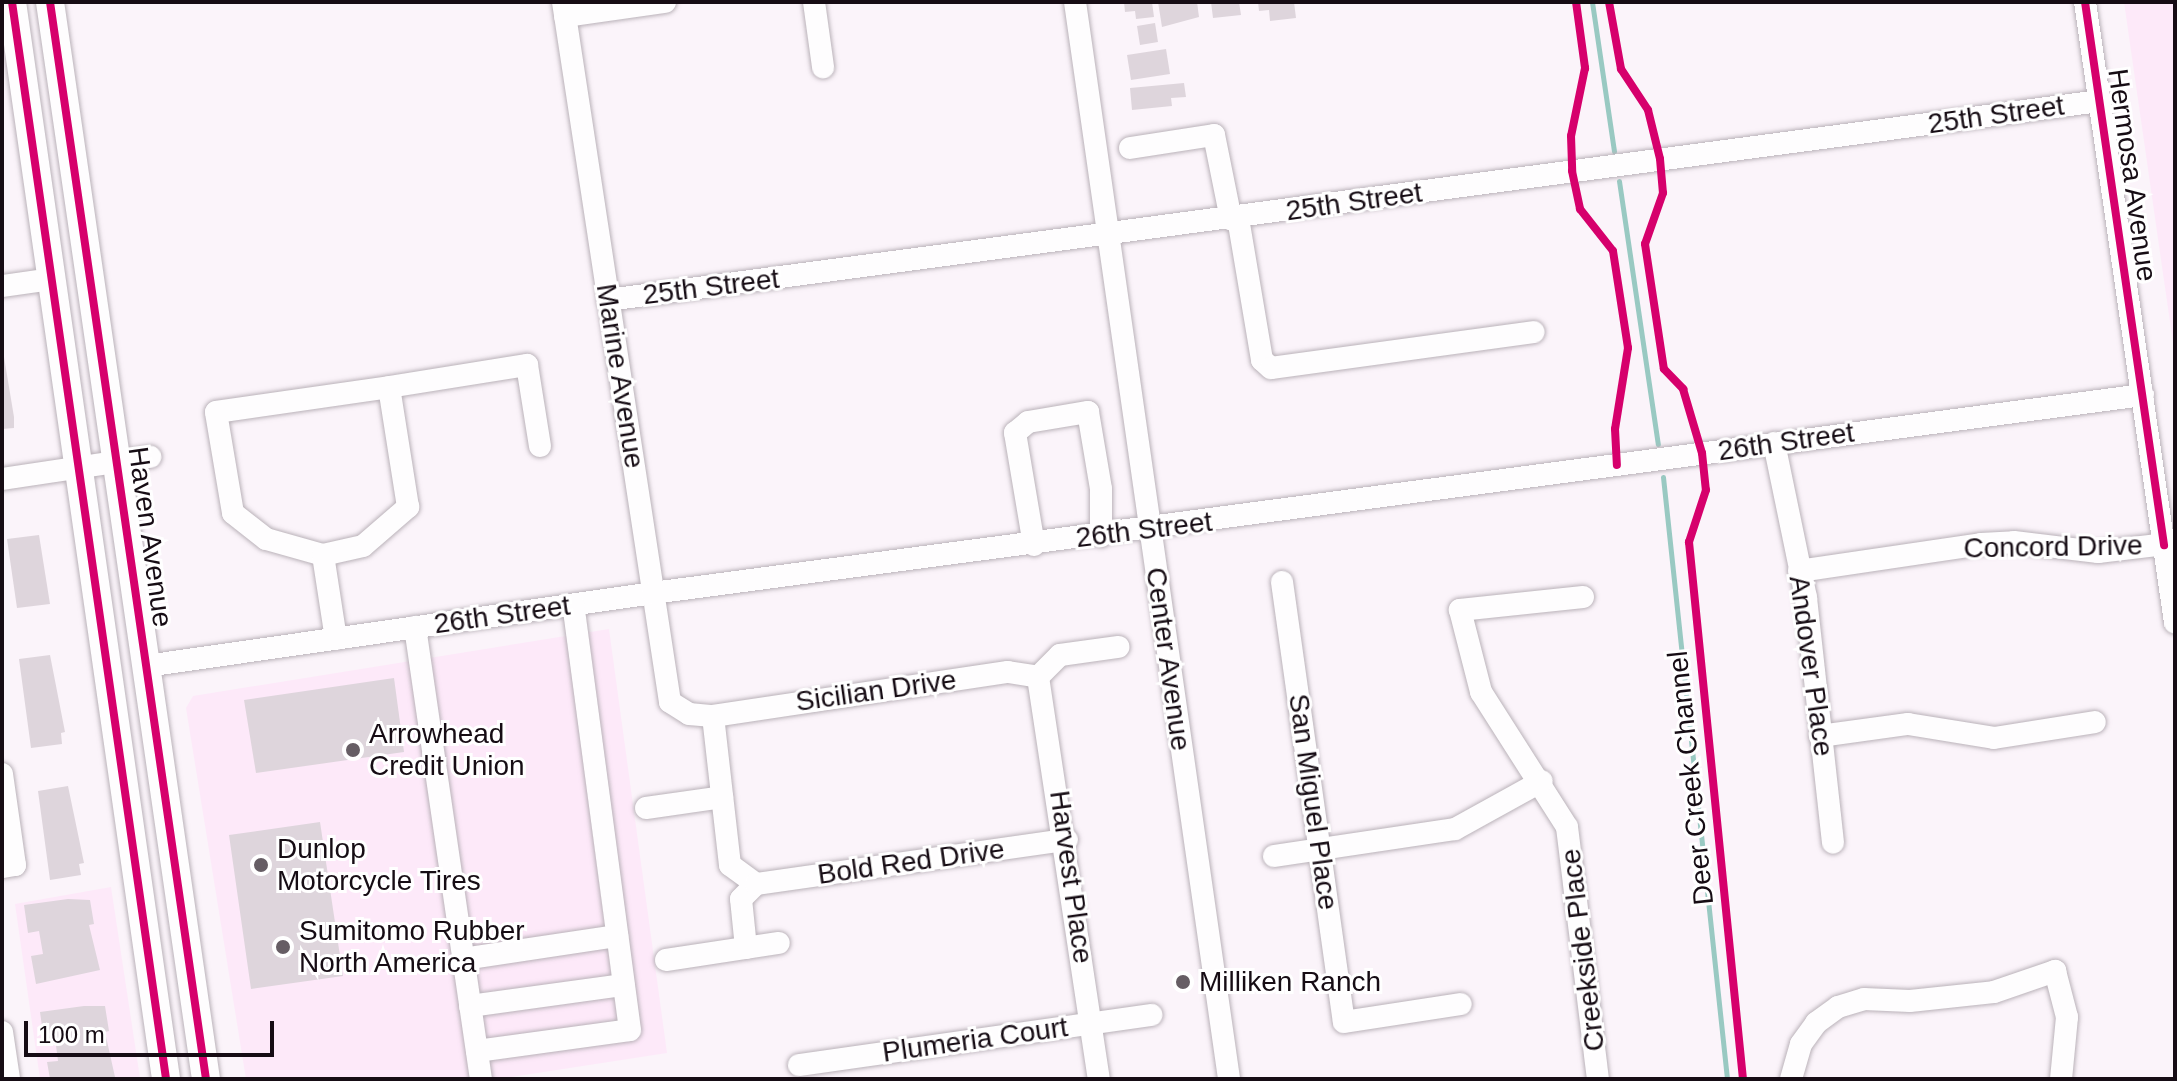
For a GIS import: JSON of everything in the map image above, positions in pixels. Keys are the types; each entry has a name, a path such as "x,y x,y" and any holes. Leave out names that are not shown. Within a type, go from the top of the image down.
{"main road":[{"path":"12,2 166,1079"},
{"name":"Haven Avenue","path":"50,2 206,1079"}],"street":[{"path":"564,9 665,2"},
{"path":"814,2 823,67"},
{"name":"Center Avenue","path":"1075,2 1229,1079"},
{"name":"Hermosa Avenue","path":"2085,2 2143,395 2170,544 2175,623"},
{"name":"Marine Avenue","path":"564,9 668,698 682,711 713,716"},
{"name":"25th Street","path":"608,300 1108,236 2099,101"},
{"path":"1130,148 1214,135 1235,219 1262,360 1271,368 1534,332"},
{"path":"2,286 51,279"},
{"path":"389,387 408,507 363,546 323,555 266,539 233,513 216,412 527,365 540,446"},
{"name":"26th Street","path":"146,666 653,593 1150,530 2143,395"},
{"path":"1034,545 1015,433 1028,422 1088,412 1101,489 1101,536"},
{"name":"Andover Place","path":"1774,443 1799,571 1833,843"},
{"path":"2,479 150,457"},
{"name":"Concord Drive","path":"1799,571 1981,544 2014,542 2098,552 2170,544"},
{"path":"323,555 336,639"},
{"name":"San Miguel Place","path":"1282,582 1344,1022 1461,1004"},
{"name":"Creekside Place","path":"1583,597 1460,610 1481,692 1542,781 1573,849 1598,1079"},
{"path":"477,1051 630,1030 573,605"},
{"path":"415,627 481,1079"},
{"path":"1038,677 1060,655 1118,647"},
{"name":"Sicilian Drive","path":"713,716 1008,672 1038,677"},
{"name":"Harvest Place","path":"1038,677 1067,840 1099,1079"},
{"path":"713,716 730,865 756,884 741,899 746,948"},
{"path":"1820,736 1908,724 1994,738 2095,722"},
{"path":"2,774 15,865 2,867"},
{"path":"1274,856 1455,829 1542,781"},
{"path":"646,808 722,797"},
{"name":"Bold Red Drive","path":"756,884 1067,840"},
{"path":"463,959 617,936"},
{"path":"666,960 779,943"},
{"path":"1791,1079 1801,1044 1816,1023 1838,1007 1864,999 1910,1001 1994,992 2055,971 2067,1017 2061,1079"},
{"path":"470,1006 624,985"},
{"name":"Plumeria Court","path":"799,1065 1151,1015"},
{"path":"2,1032 9,1079"}],"shaded area":[{"path":"2124,2 2175,2 2175,357"},
{"path":"609,629 667,1053 498,1079 246,1079 186,708 193,696"},
{"path":"111,887 140,1078 40,1079 15,904"}],"building":[{"path":"1124,2 1152,2 1154,17 1136,19 1135,11 1125,12"},
{"path":"1158,2 1197,2 1199,17 1162,27"},
{"path":"1211,2 1239,2 1241,15 1213,18"},
{"path":"1258,2 1294,2 1296,18 1270,21 1269,10 1259,11"},
{"path":"1155,23 1158,42 1140,45 1137,26"},
{"path":"1166,49 1170,74 1131,80 1127,55"},
{"path":"1184,83 1186,97 1171,98 1172,106 1132,110 1130,88"},
{"path":"2,345 14,428 2,429"},
{"path":"39,535 50,604 17,608 7,539"},
{"path":"50,655 65,732 61,733 62,744 31,748 19,659"},
{"name":"Arrowhead Credit Union","path":"394,678 404,752 256,773 244,700"},
{"path":"68,786 84,863 79,864 81,875 50,880 38,791"},
{"path":"320,822 343,976 251,989 229,835"},
{"path":"68,899 90,900 94,924 89,925 100,970 36,984 31,956 43,954 39,931 28,933 24,905"},
{"path":"105,1006 109,1031 105,1032 115,1077 50,1079 47,1062 58,1061 55,1038 44,1040 40,1012"}],"waterway":[{"path":"1592,2 1614,151"},
{"path":"1619,181 1658,444"},
{"path":"1663,477 1727,1079"}],"cycle path":[{"path":"12,2 166,1079"},
{"path":"50,2 206,1079"},
{"path":"1576,2 1585,68 1571,136 1572,171 1580,209 1613,251 1628,348 1615,429 1617,465"},
{"name":"Deer Creek Channel","path":"1609,2 1621,69 1648,110 1660,159 1663,193 1645,244 1664,369 1683,389 1702,453 1706,490 1689,542 1743,1079"},
{"path":"2085,2 2164,545"}],"place":[{"name":"Arrowhead Credit Union","path":"353,750"},
{"name":"Dunlop Motorcycle Tires","path":"261,865"},
{"name":"Sumitomo Rubber North America","path":"283,947"},
{"name":"Milliken Ranch","path":"1183,982"}]}
